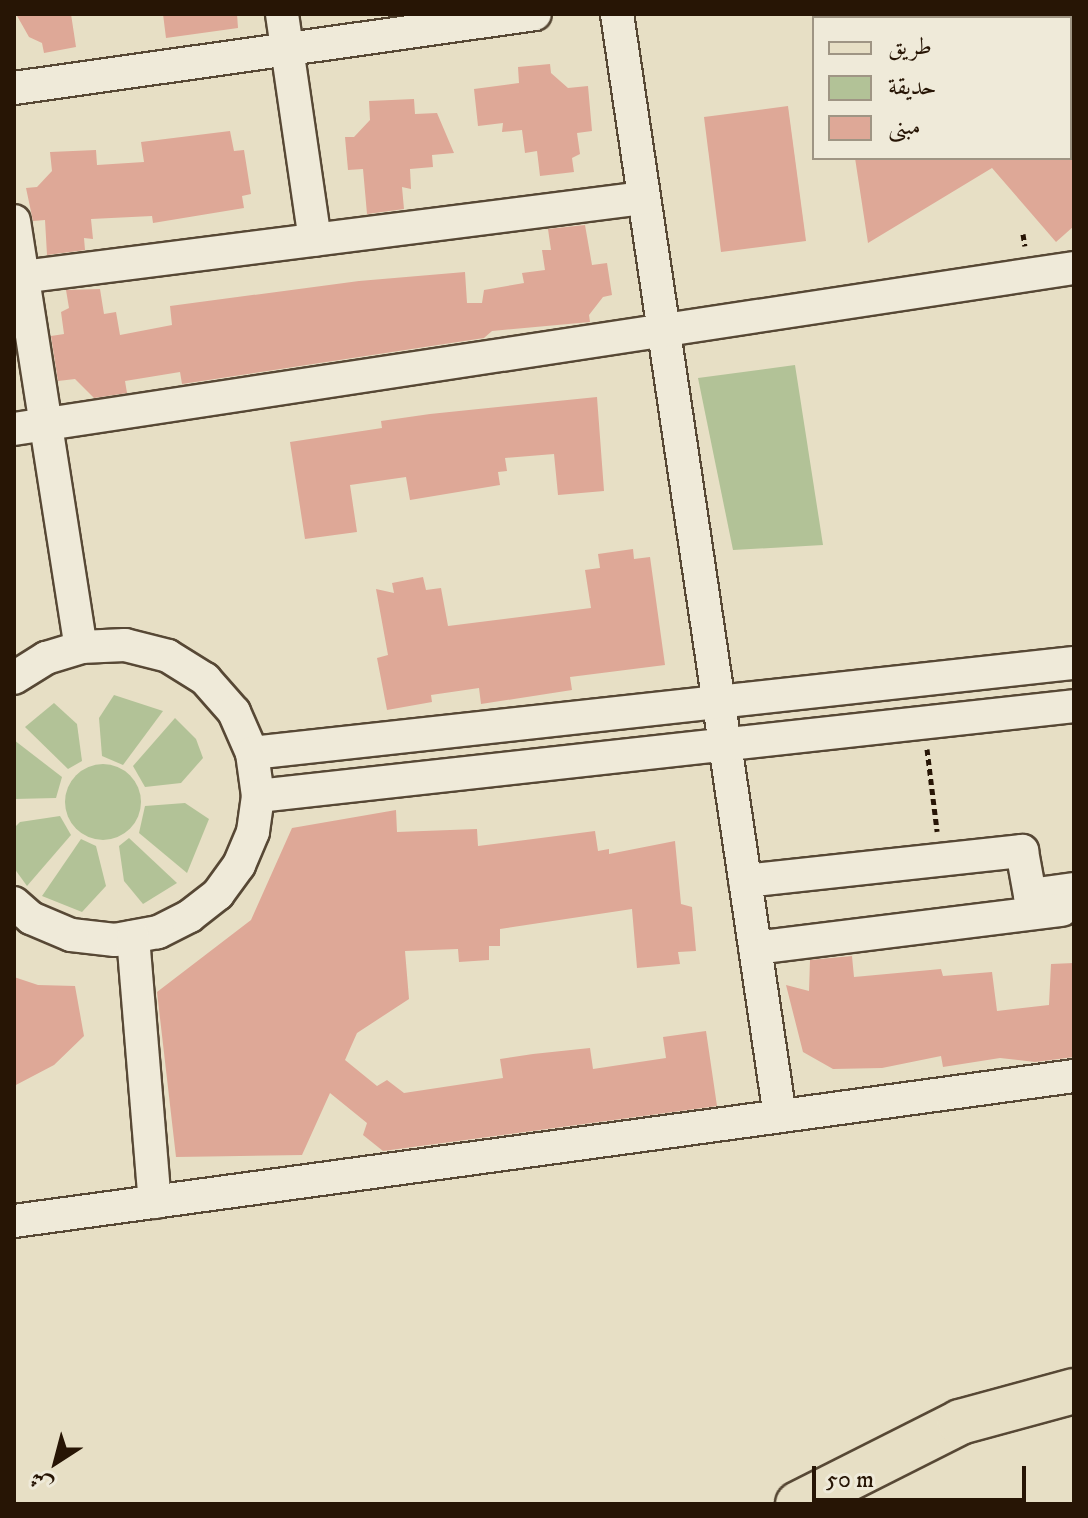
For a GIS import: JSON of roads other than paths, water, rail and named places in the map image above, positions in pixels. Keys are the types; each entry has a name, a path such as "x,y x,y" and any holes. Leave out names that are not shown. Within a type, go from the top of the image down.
{"main road":[{"path":"798,1504 960,1422 1074,1391"}],"street":[{"path":"282,14 315,240"},
{"path":"14,88 535,14"},
{"path":"617,14 780,1116"},
{"path":"18,278 644,198"},
{"path":"14,221 28,427 81,647"},
{"path":"28,427 1074,268"},
{"path":"14,678 46,658 81,647 125,645 153,652 205,679 234,712 252,753 258,796 253,832 239,865 218,894 180,922 133,937 71,935 31,918 14,903"},
{"path":"252,753 1074,663"},
{"path":"258,796 725,741 1074,706"},
{"path":"745,881 1022,851 1030,895 1073,899"},
{"path":"755,948 1073,899"},
{"path":"133,937 155,1202"},
{"path":"14,1221 1074,1076"}]}
